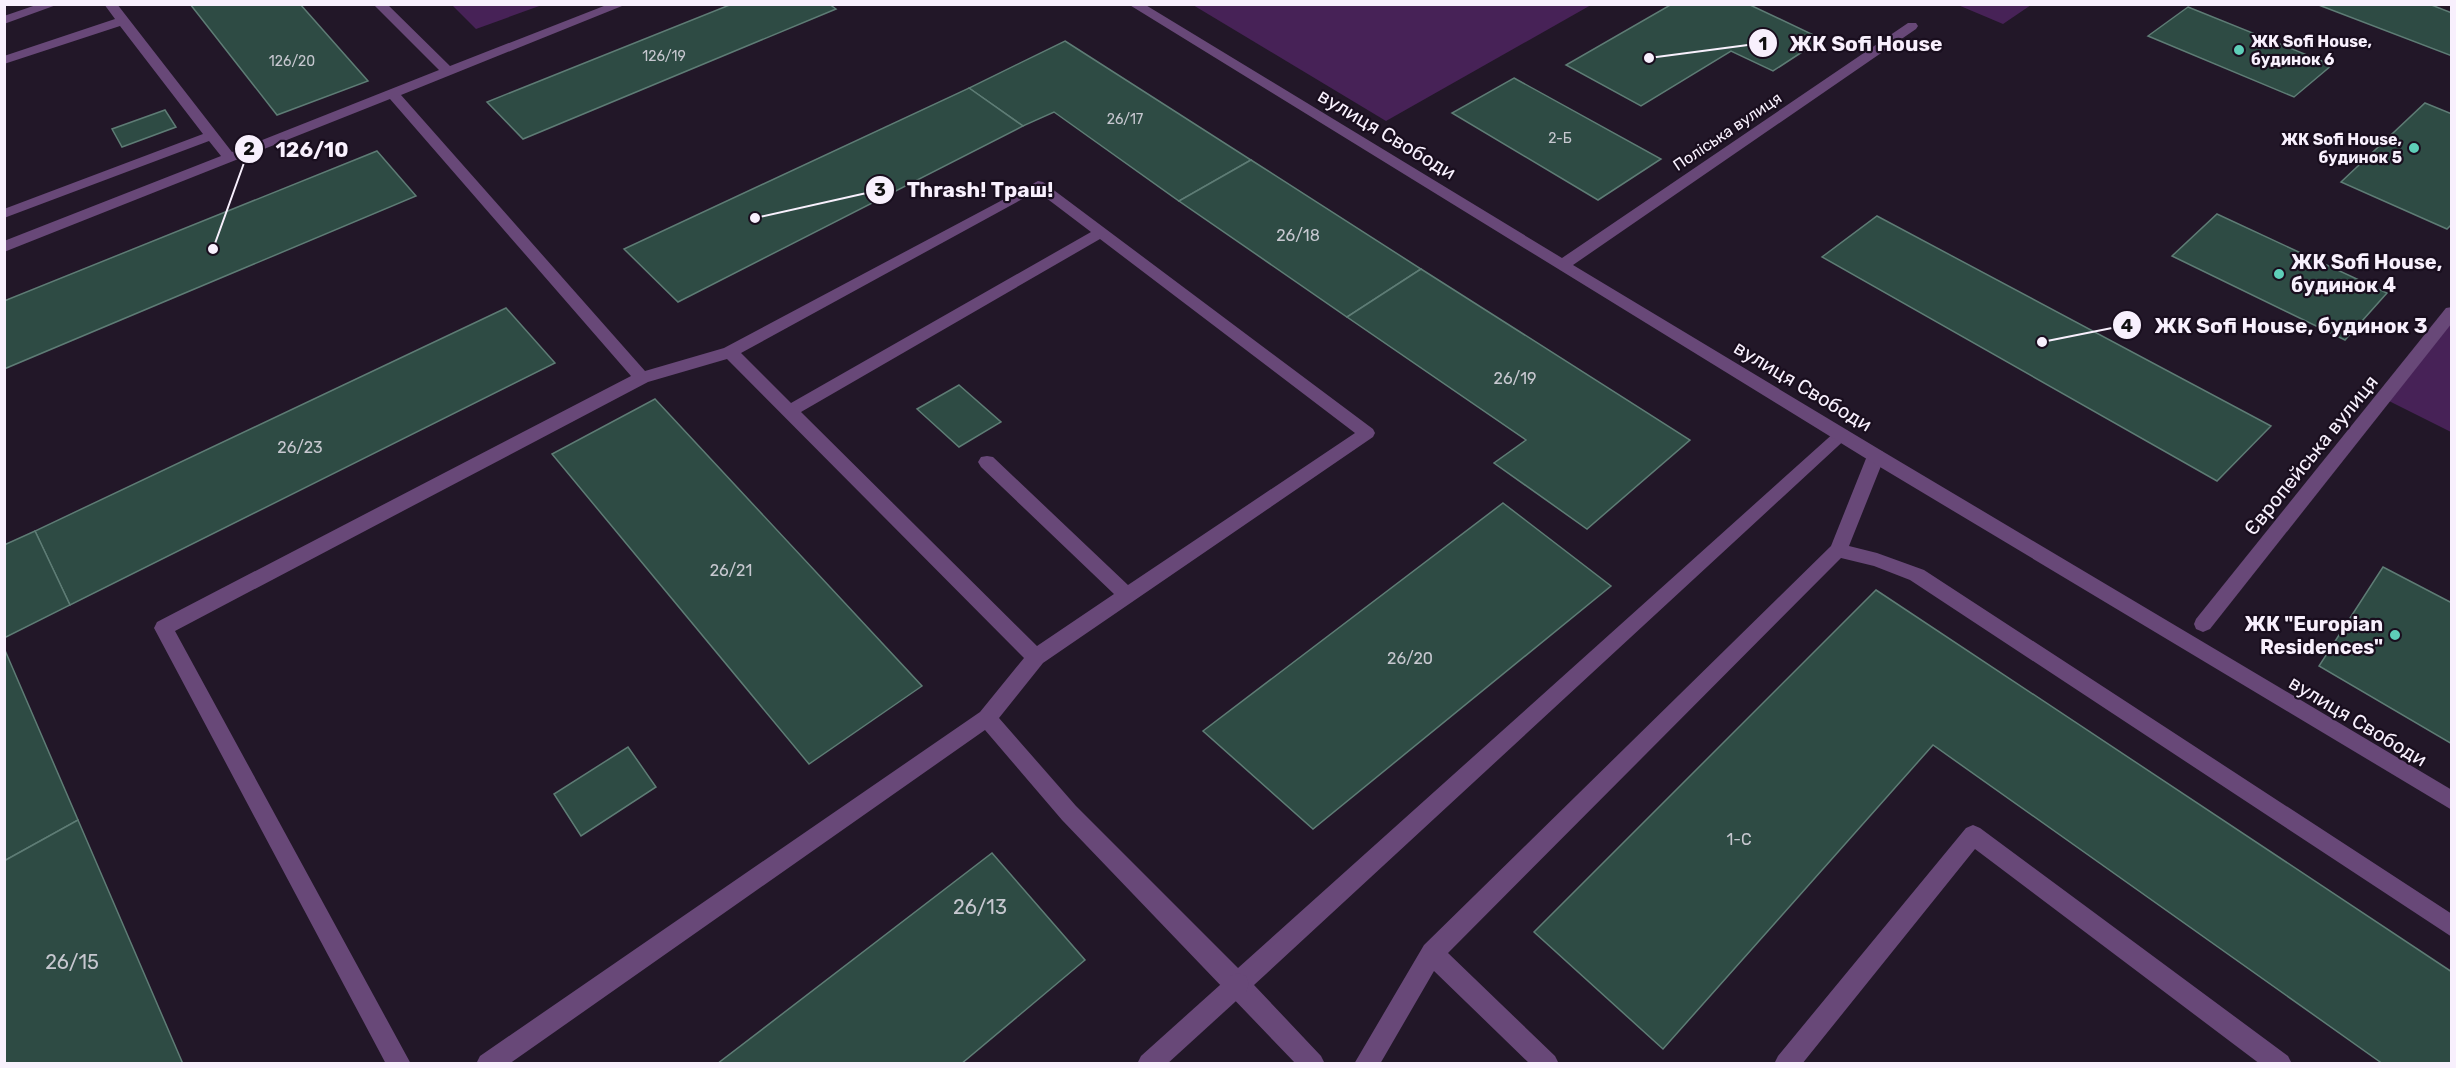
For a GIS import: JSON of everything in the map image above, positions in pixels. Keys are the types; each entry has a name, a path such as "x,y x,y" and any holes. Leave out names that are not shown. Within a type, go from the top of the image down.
{"street":[{"path":"4,20 53,4"},
{"path":"110,4 229,158"},
{"path":"379,4 448,71"},
{"path":"4,247 621,4"},
{"name":"вулиця Свободи","path":"1134,4 1876,456 2451,801"},
{"path":"4,60 123,21"},
{"name":"Поліська вулиця","path":"1562,265 1912,26"},
{"path":"392,93 642,378"},
{"path":"4,214 211,136"},
{"path":"399,1064 164,628 642,378 730,352 1038,185 1367,433 1036,657 987,718 488,1064"},
{"path":"790,411 1102,232"},
{"name":"Європейська вулиця","path":"2203,624 2451,312"},
{"path":"730,352 1036,657"},
{"path":"1149,1064 1842,435"},
{"path":"1366,1064 1432,953 1838,550 1876,456"},
{"path":"987,462 1127,595"},
{"path":"1838,550 1878,560 1917,575 2451,927"},
{"path":"987,718 1069,813 1238,984 1313,1064"},
{"path":"1786,1064 1973,835 2280,1064"},
{"path":"1432,953 1547,1064"}],"shaded area":[{"path":"452,5 542,5 476,29"},
{"path":"1193,5 1591,5 1386,121"},
{"path":"1958,5 2031,5 2003,24"},
{"path":"2451,313 2451,432 2383,398"}],"building":[{"path":"190,4 300,4 368,81 277,115"},
{"path":"732,4 829,4 836,9 523,139 487,102"},
{"path":"1672,4 1748,4 1822,39 1773,71 1731,51 1641,106 1566,65"},
{"path":"2316,4 2429,4 2452,13 2452,56"},
{"name":"ЖК Sofi House, будинок 6","path":"2188,7 2332,65 2294,97 2148,36"},
{"path":"1065,41 1251,160 1179,201 1054,112 1023,126 969,88"},
{"path":"1514,78 1661,159 1598,200 1452,113"},
{"path":"969,88 1023,126 678,302 624,249"},
{"name":"ЖК Sofi House, будинок 5","path":"2425,103 2452,114 2452,224 2447,229 2341,182"},
{"path":"165,110 176,127 122,147 112,129"},
{"path":"377,151 416,196 4,369 4,301"},
{"path":"1251,160 1421,269 1347,317 1179,201"},
{"name":"ЖК Sofi House, будинок 4","path":"2217,214 2387,293 2345,340 2172,256"},
{"path":"1877,216 2271,426 2217,481 1822,257"},
{"path":"1421,269 1690,440 1587,529 1494,463 1526,440 1347,317"},
{"path":"506,308 555,363 70,605 35,531"},
{"path":"959,385 1001,422 959,447 917,409"},
{"path":"655,399 922,686 809,764 552,454"},
{"path":"1503,503 1611,586 1313,829 1203,731"},
{"path":"35,531 70,605 4,638 4,545"},
{"name":"ЖК \"Europian Residences\"","path":"2383,567 2452,603 2452,744 2319,666"},
{"path":"1876,590 2452,972 2452,1064 2383,1064 1933,745 1663,1049 1534,932"},
{"path":"4,648 78,820 4,861"},
{"path":"628,747 656,787 581,836 554,794"},
{"path":"78,820 183,1064 4,1064 4,861"},
{"path":"992,853 1085,960 961,1064 717,1064"}],"place":[{"name":"ЖК Sofi House, будинок 6","path":"2239,50"},
{"name":"ЖК Sofi House","path":"1649,58"},
{"name":"ЖК Sofi House, будинок 5","path":"2414,148"},
{"name":"Thrash! Траш!","path":"755,218"},
{"name":"126/10","path":"213,249"},
{"name":"ЖК Sofi House, будинок 4","path":"2279,274"},
{"name":"ЖК Sofi House, будинок 3","path":"2042,342"},
{"name":"ЖК \"Europian Residences\"","path":"2395,635"}]}
